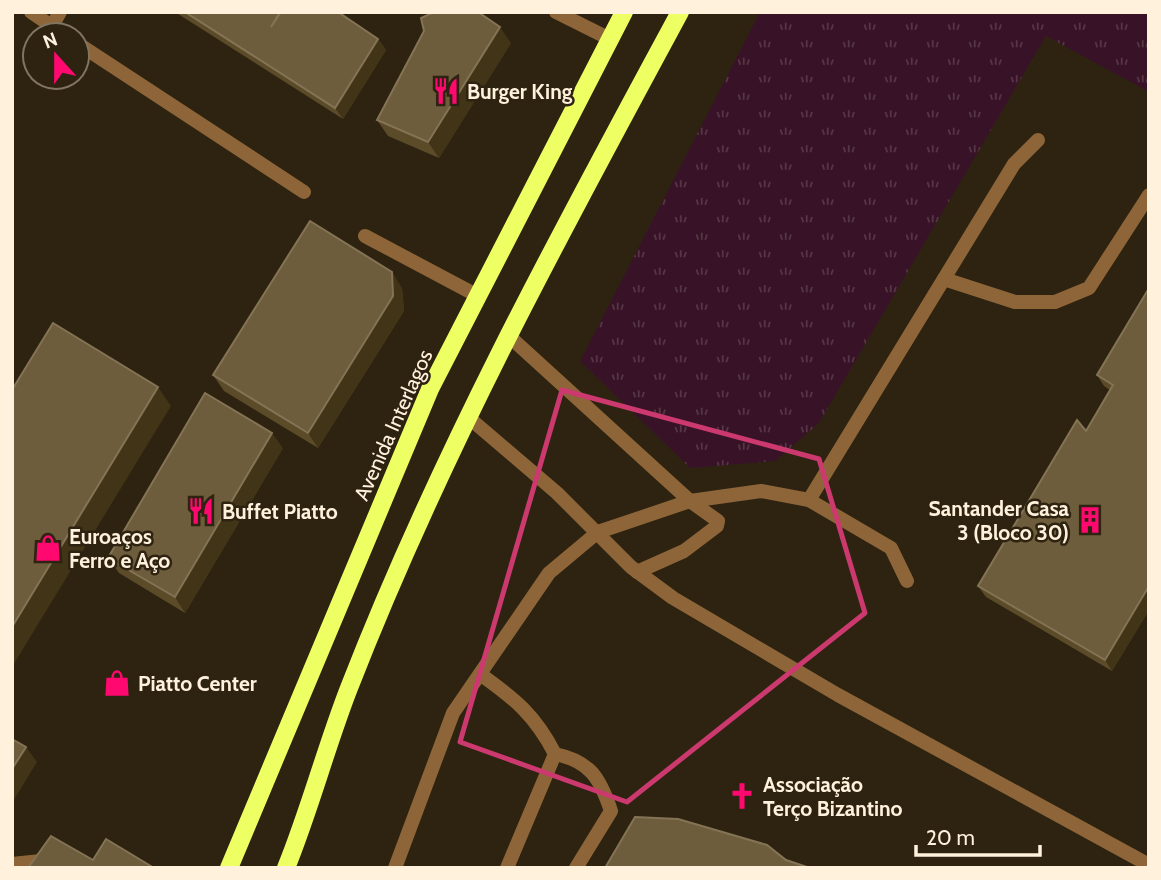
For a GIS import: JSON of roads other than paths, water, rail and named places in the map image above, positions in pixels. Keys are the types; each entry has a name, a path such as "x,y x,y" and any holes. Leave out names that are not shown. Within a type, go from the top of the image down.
{"main road":[{"name":"Avenida Interlagos","path":"229,868 430,389 624,12"},
{"path":"286,868 348,688 468,417 680,12"}],"street":[{"path":"556,12 610,39"},
{"path":"91,52 304,192"},
{"path":"809,500 1014,164 1038,141"},
{"path":"944,279 1015,302 1055,302 1089,288 1149,195"},
{"path":"365,236 478,296"},
{"path":"510,337 690,501 718,521 717,526 684,551 637,572"},
{"path":"468,417 598,532 637,572 673,598 838,695 1149,865"},
{"path":"395,868 453,713 549,573 598,532 690,501 761,491 809,500 891,548 908,581"},
{"path":"480,674 519,701 540,727 555,754"},
{"path":"507,868 555,754"},
{"path":"555,754 576,758 592,771 611,811 576,868"},
{"path":"12,864 41,861"}],"place":[{"name":"Burger King","path":"446,91"},
{"name":"Buffet Piatto","path":"201,511"},
{"name":"Santander Casa 3 (Bloco 30)","path":"1090,520"},
{"name":"Euroaços Ferro e Aço","path":"48,548"},
{"name":"Piatto Center","path":"117,683"},
{"name":"Associação Terço Bizantino","path":"742,796"}]}
